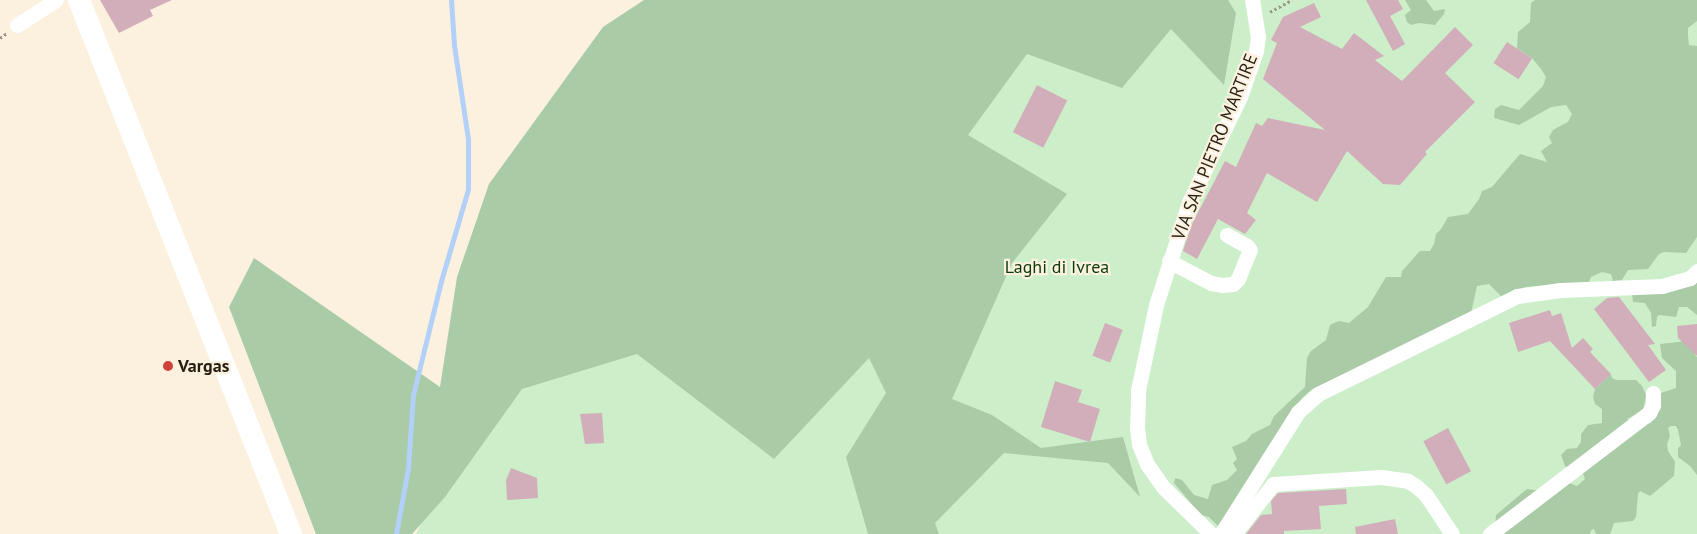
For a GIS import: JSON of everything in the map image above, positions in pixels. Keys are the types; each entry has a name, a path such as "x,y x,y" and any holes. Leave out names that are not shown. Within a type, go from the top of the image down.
{"main road":[{"path":"79,0 291,534"}],"street":[{"path":"17,25 56,0"},
{"name":"VIA SAN PIETRO MARTIRE","path":"1211,534 1163,487 1153,474 1140,444 1137,428 1140,372 1169,261 1189,202 1240,97 1251,66 1258,37 1252,0"},
{"path":"1169,261 1211,283 1233,284 1238,279 1250,250 1247,246 1227,235"},
{"path":"1221,534 1298,412 1318,394 1517,296 1561,290 1662,286 1690,278 1697,271"},
{"path":"1490,534 1649,413 1653,405 1653,393"},
{"path":"1234,534 1273,484 1382,477 1403,480 1416,486 1426,495 1452,534"}],"path":[{"path":"1256,19 1292,0"}],"green space":[{"path":"644,0 1228,0 1236,13 1224,85 1171,29 1122,88 1027,54 968,135 1067,194 1012,263 952,399 992,415 1041,448 1123,437 1140,497 1108,463 1004,453 935,523 939,534 868,534 846,457 886,393 869,358 774,459 637,354 522,389 445,497 412,534 316,534 229,307 254,258 440,387 457,277 489,184 603,27"},
{"name":"Laghi di Ivrea","path":"674,0 1697,0 1697,534 416,534"},
{"path":"1405,0 1426,0 1434,11 1445,9 1444,14 1435,25 1419,23 1411,25 1407,22 1405,15 1411,10"},
{"path":"1535,0 1697,0 1697,21 1688,28 1688,36 1689,45 1697,46 1697,237 1686,253 1664,252 1659,254 1648,269 1628,270 1622,280 1613,281 1611,274 1602,272 1591,277 1589,282 1525,287 1502,297 1489,284 1477,286 1471,313 1311,390 1302,398 1218,526 1209,517 1201,515 1174,483 1175,478 1182,480 1194,495 1208,499 1212,485 1227,480 1237,470 1233,463 1237,459 1232,447 1246,441 1252,434 1270,425 1274,416 1305,387 1307,358 1311,351 1326,340 1330,325 1339,321 1349,323 1368,307 1386,277 1401,277 1402,271 1420,251 1430,251 1436,234 1448,217 1468,214 1479,199 1482,191 1492,187 1520,154 1547,162 1541,151 1552,143 1549,137 1553,130 1568,122 1572,114 1566,105 1551,107 1519,125 1494,118 1495,109 1501,105 1519,110 1543,86 1546,77 1541,69 1532,58 1517,48 1518,32 1530,22 1531,3"},
{"path":"1697,277 1697,315 1687,307 1679,307 1676,317 1659,315 1656,326 1652,327 1651,313 1645,303 1633,302 1632,293"},
{"path":"1697,340 1695,355 1697,357 1697,475 1690,466 1678,457 1678,448 1681,445 1678,430 1676,426 1671,426 1668,428 1670,436 1667,444 1668,451 1675,462 1674,476 1650,496 1640,491 1638,494 1636,517 1633,521 1614,523 1610,534 1596,534 1594,529 1591,530 1590,534 1489,534 1495,528 1496,515 1527,489 1542,491 1567,482 1577,486 1585,479 1583,473 1569,470 1565,466 1561,455 1567,449 1577,448 1581,442 1581,434 1588,425 1602,423 1602,409 1595,404 1593,397 1595,389 1611,374 1612,378 1616,380 1636,380 1642,386 1646,395 1643,410 1627,419 1639,426 1651,423 1660,409 1661,393 1676,388 1676,371 1662,358 1660,344"}],"building":[{"path":"100,0 172,0 150,10 153,16 119,33"},
{"path":"1366,0 1398,0 1403,9 1390,16 1405,44 1393,51"},
{"path":"1314,3 1321,17 1300,27 1342,49 1354,33 1384,56 1375,60 1402,81 1455,27 1473,45 1445,73 1475,102 1425,152 1427,154 1400,185 1383,184 1347,151 1317,202 1267,173 1247,213 1256,220 1245,234 1218,219 1197,259 1183,251 1191,226 1225,161 1236,167 1256,123 1262,126 1268,118 1325,130 1263,79 1277,43 1271,40 1283,17"},
{"path":"1507,42 1532,58 1519,79 1493,63"},
{"path":"1037,85 1067,100 1043,148 1013,132"},
{"path":"1619,297 1655,344 1648,345 1666,370 1649,382 1594,309 1607,298"},
{"path":"1550,310 1552,316 1561,313 1572,348 1583,338 1593,349 1590,352 1611,374 1595,389 1550,341 1518,352 1509,323"},
{"path":"1105,323 1123,330 1110,362 1092,356"},
{"path":"1697,324 1697,356 1678,338 1677,326"},
{"path":"1055,381 1082,390 1078,402 1100,409 1090,442 1041,427"},
{"path":"602,413 604,443 585,444 580,414"},
{"path":"1448,428 1471,471 1446,484 1423,441"},
{"path":"511,468 537,478 538,498 507,500 506,480"},
{"path":"1346,489 1347,504 1319,506 1321,529 1284,531 1284,534 1246,534 1261,515 1272,514 1271,501 1278,493"},
{"path":"1395,519 1398,534 1356,534 1355,527"}],"waterway":[{"path":"396,534 408,468 413,395 441,281 468,189 468,139 454,45 451,0"}],"place":[{"name":"Vargas","path":"168,366"}]}
